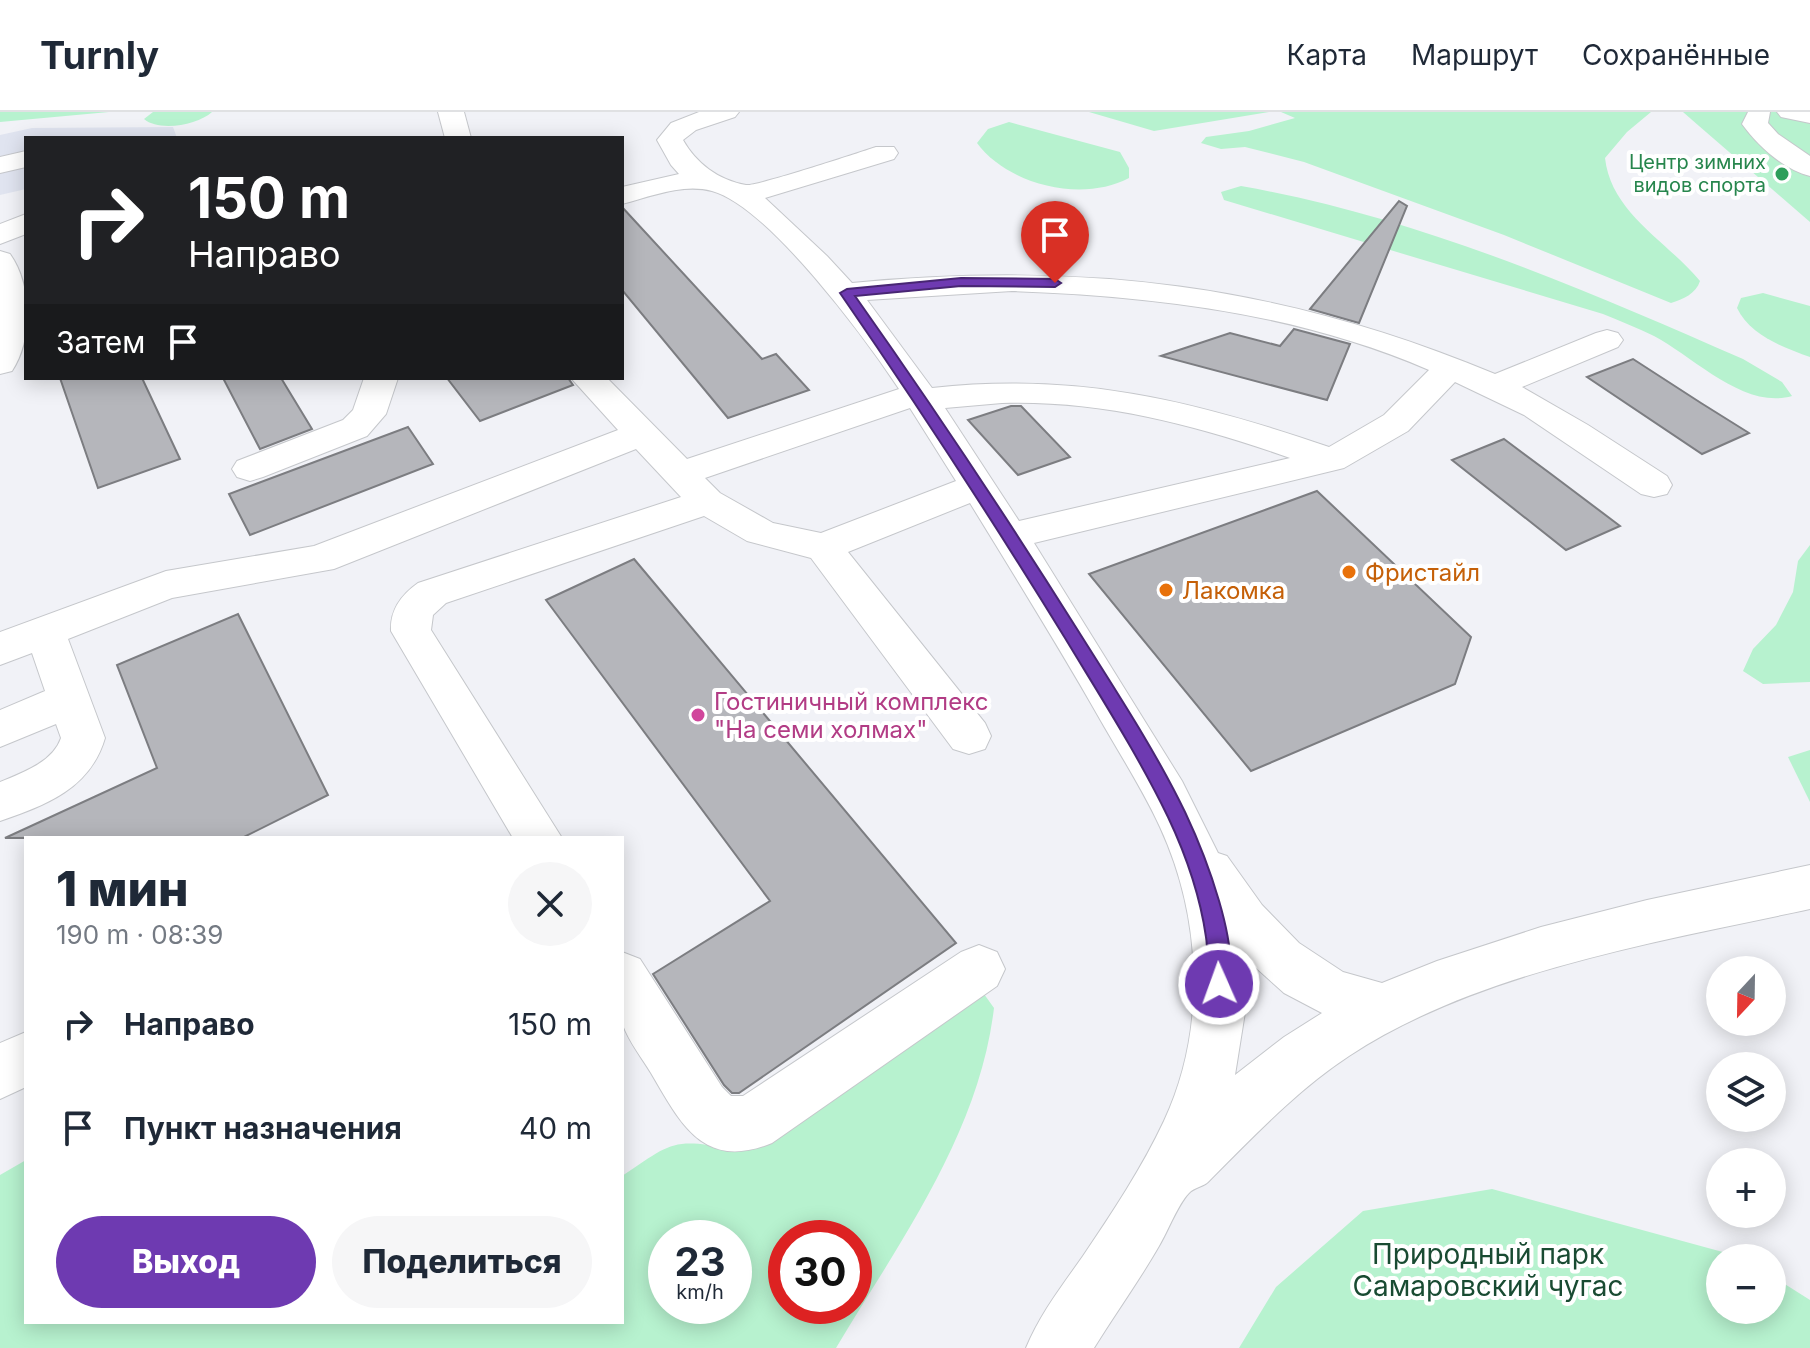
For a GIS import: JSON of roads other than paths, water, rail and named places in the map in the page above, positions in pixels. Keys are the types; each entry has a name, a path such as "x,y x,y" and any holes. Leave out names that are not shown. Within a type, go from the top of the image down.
{"street":[{"path":"451,112 457,136"},
{"path":"726,112 686,125 670,140 702,182 794,239 847,293 1009,536 1113,702 1189,840 1236,911 1275,956 1308,982 1345,1001 1383,1008"},
{"path":"1790,112 1810,115"},
{"path":"1760,113 1755,124 1762,135 1810,168"},
{"path":"624,196 885,153"},
{"path":"0,165 24,159"},
{"path":"0,235 24,224"},
{"path":"0,260 15,309 10,346"},
{"path":"847,293 912,285 985,282 1076,284 1163,292 1308,320 1370,338 1495,386 1572,430 1654,485"},
{"path":"1495,386 1607,340"},
{"path":"1009,536 1331,460 1396,423 1451,367"},
{"path":"250,469 355,428 369,414 380,380"},
{"path":"590,380 694,488 760,532 781,539 823,547 977,486"},
{"path":"537,836 411,631 410,616 417,604 432,593 919,397 1051,393 1118,400 1191,415 1331,460"},
{"path":"0,649 166,585 320,559 641,434"},
{"path":"823,547 969,736"},
{"path":"0,802 49,780 68,767 81,750 83,738 45,631"},
{"path":"0,729 70,699"},
{"path":"1057,1348 1150,1205 1201,1103 1213,1060 1220,1006 1217,940 1207,890 1189,840"},
{"path":"1150,1205 1206,1141 1264,1085 1383,1008 1582,936 1810,887"},
{"path":"624,979 702,1107 715,1119 732,1126 752,1123 979,969"},
{"path":"0,1072 24,1059"}],"place":[{"name":"Центр зимних видов спорта","path":"1782,174"},
{"name":"Фристайл","path":"1349,572"},
{"name":"Лакомка","path":"1166,590"},
{"name":"Гостиничный комплекс \"На семи холмах\"","path":"698,715"}],"park label":[{"name":"Природный парк Самаровский чугас","path":"1488,1270"}]}
